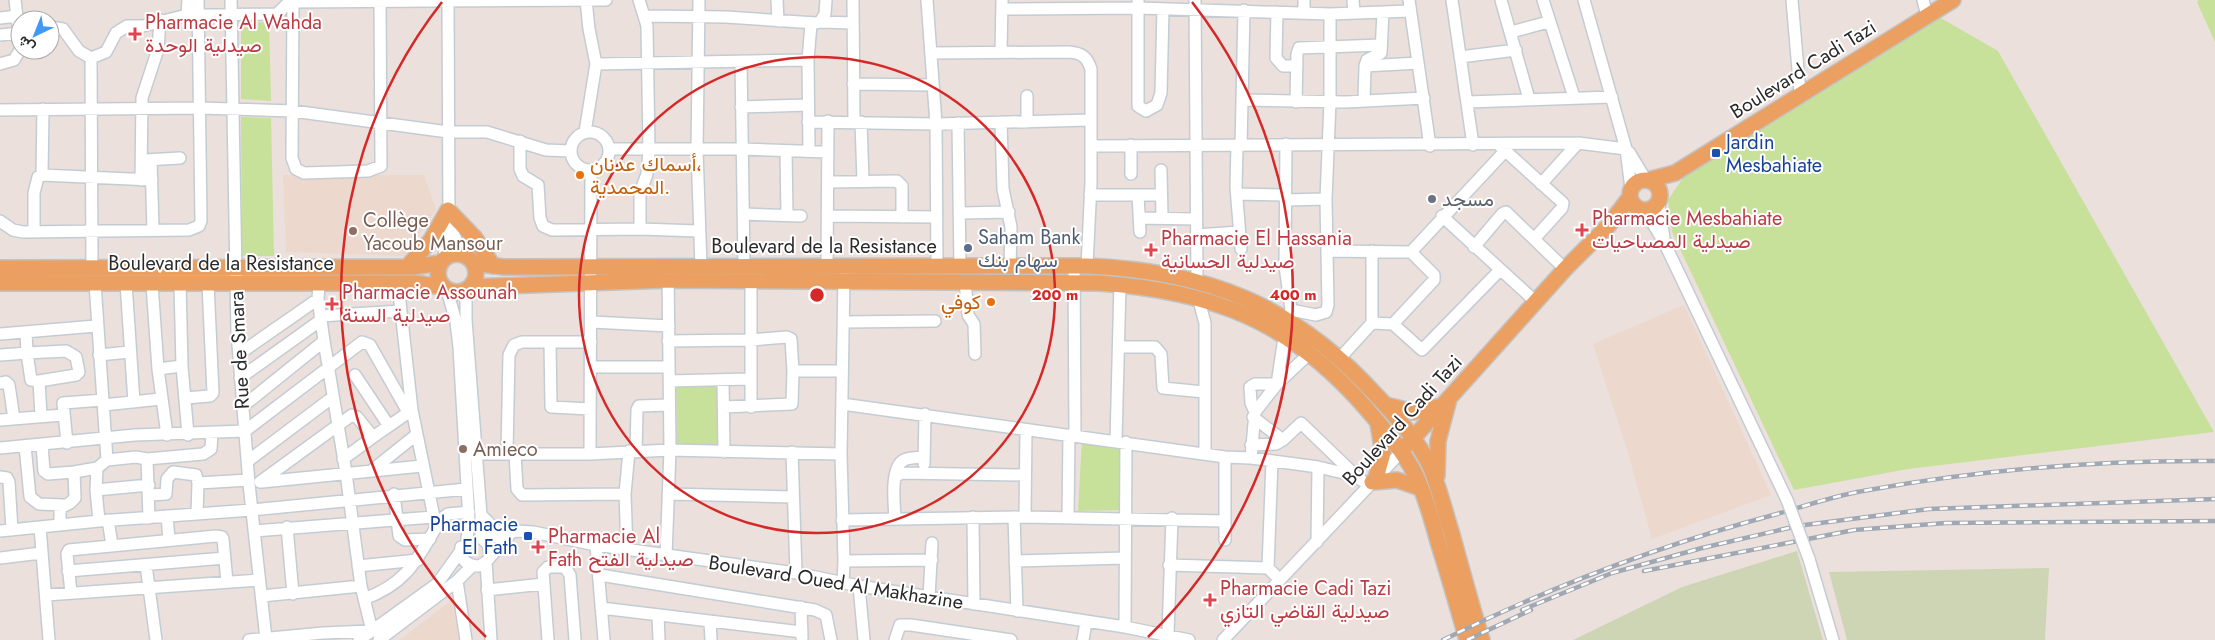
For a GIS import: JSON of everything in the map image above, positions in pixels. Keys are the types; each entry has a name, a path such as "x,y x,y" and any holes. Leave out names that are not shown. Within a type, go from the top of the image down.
{"main road":[{"name":"Boulevard Cadi Tazi","path":"1647,180 1675,173 1800,93 1952,0"},
{"name":"Boulevard Cadi Tazi","path":"1659,198 1675,173"},
{"path":"1647,180 1656,186 1659,198 1652,207 1643,209 1634,205 1631,193 1640,181 1647,180"},
{"name":"Boulevard Cadi Tazi","path":"1401,452 1565,269 1608,226 1631,193"},
{"name":"Boulevard Cadi Tazi","path":"1608,226 1643,209"},
{"path":"408,266 431,240 448,216 475,238 493,266"},
{"path":"452,254 468,259 476,275 469,289 460,293 445,288 437,275 441,261 452,254"},
{"name":"Boulevard de la Resistance","path":"468,259 493,266 592,274 668,273 751,281 937,267 962,274 1010,266 1081,266 1138,269 1197,281 1264,305 1290,315 1340,358 1386,405 1423,453 1438,485 1482,640"},
{"name":"Boulevard de la Resistance","path":"0,268 92,266 408,266 441,261"},
{"name":"Boulevard de la Resistance","path":"668,273 701,266 827,266 844,273 962,274 1076,283 1120,284 1198,297 1235,310 1284,336 1310,353 1332,372 1377,421 1401,452 1420,488 1467,640"},
{"name":"Boulevard de la Resistance","path":"469,289 592,274"},
{"name":"Boulevard de la Resistance","path":"0,282 398,284 445,288"},
{"path":"1386,405 1414,412 1446,401"},
{"path":"1438,485 1438,441 1446,401"},
{"path":"1377,421 1383,453 1372,482 1397,480 1420,488"}],"street":[{"path":"187,15 188,0"},
{"path":"0,221 17,231 34,232 188,230 198,226 201,221 201,108 198,0"},
{"name":"Rue de Smara","path":"231,0 235,267 240,378 252,482 252,510 266,638"},
{"path":"291,1 293,164 296,169 304,173 377,169 381,166 380,0"},
{"path":"585,132 596,64 586,0"},
{"path":"91,58 106,52 116,33 122,28 148,25 160,20 187,15 277,14 291,1 606,0"},
{"path":"639,0 645,16 649,62 649,151 647,174 640,193 640,229"},
{"path":"699,0 697,150 698,230 701,266"},
{"path":"777,0 778,21"},
{"path":"809,151 808,60 816,23 825,14 826,0"},
{"path":"853,0 853,84 863,181"},
{"path":"927,0 936,124 937,267"},
{"path":"1304,0 1304,13"},
{"path":"1353,0 1354,13"},
{"path":"1452,0 1473,144"},
{"path":"1501,0 1529,99"},
{"path":"1543,0 1548,22 1574,97"},
{"path":"1584,0 1626,149 1631,193"},
{"path":"1792,0 1800,93"},
{"path":"1923,0 1927,16"},
{"path":"441,261 448,236 448,1"},
{"path":"1000,52 1003,4 1138,4 1163,9 1196,5 1250,7 1277,12 1330,14 1383,12 1409,5 1430,146"},
{"path":"1138,4 1138,106 1146,111 1157,105 1161,93 1163,9"},
{"path":"1196,5 1197,281"},
{"path":"1241,249 1238,194 1239,146 1250,7"},
{"path":"1277,12 1276,58 1283,66 1297,66"},
{"path":"1364,101 1365,66 1367,60 1380,54 1383,12"},
{"path":"1290,315 1316,315 1326,312 1329,294 1326,199 1330,102 1330,14"},
{"path":"645,16 700,16 816,23 853,23"},
{"path":"153,230 146,180 141,110 143,92 158,49 160,20"},
{"path":"1511,32 1548,22"},
{"path":"60,29 79,51 91,58"},
{"path":"1296,102 1296,54 1302,47 1382,45"},
{"path":"1460,57 1516,50"},
{"path":"932,53 1069,52 1083,55 1088,60 1091,69 1090,195 1081,266 1076,283 1068,518"},
{"path":"91,58 92,266"},
{"path":"0,64 14,60"},
{"path":"596,64 808,60"},
{"path":"741,61 744,266"},
{"path":"1365,66 1418,63"},
{"path":"853,84 933,85"},
{"path":"1027,96 1027,122"},
{"path":"1468,102 1612,97"},
{"path":"1242,100 1330,102 1424,98"},
{"path":"741,107 808,105"},
{"path":"0,110 201,108 293,111 448,132 488,132 546,150 570,151"},
{"path":"42,175 43,109"},
{"path":"808,122 936,124 1090,120"},
{"path":"827,266 828,121"},
{"path":"1001,122 1003,189 1011,227 1010,266"},
{"path":"958,123 962,274 968,315 974,324 975,354"},
{"path":"585,132 598,134 604,138 609,149 606,162 598,169 591,170 576,165 570,151 576,138 585,132"},
{"path":"520,141 520,169 523,176 538,185 540,218 543,226 552,230 698,230"},
{"path":"1091,146 1197,147 1286,144 1430,146 1473,144 1502,148 1578,144 1626,149 1647,180"},
{"path":"1277,384 1284,336 1290,315 1285,266 1286,144"},
{"path":"1541,184 1578,144"},
{"path":"1131,145 1131,174"},
{"path":"1502,148 1563,205 1534,239"},
{"path":"1410,252 1502,148"},
{"path":"609,149 649,151 741,149 828,152"},
{"path":"786,150 787,215"},
{"path":"146,160 180,158"},
{"path":"590,454 592,322 591,170"},
{"path":"1161,170 1160,195 1162,217"},
{"path":"34,232 35,185 38,177 42,175 146,180"},
{"path":"828,182 894,181 900,184 902,217"},
{"path":"1238,194 1326,199"},
{"path":"1090,195 1160,195"},
{"path":"1138,196 1140,232"},
{"path":"1659,198 1664,242"},
{"path":"1643,209 1664,242 1787,500 1809,559 1833,640"},
{"path":"961,213 1009,212"},
{"path":"1474,246 1502,214 1506,212 1565,269"},
{"path":"743,214 801,216"},
{"path":"448,216 468,259"},
{"path":"827,216 936,217"},
{"path":"1442,216 1536,302"},
{"path":"1139,218 1196,219"},
{"path":"1196,235 1239,232"},
{"path":"1327,251 1410,252 1435,278 1393,324"},
{"path":"1340,358 1372,322 1372,251"},
{"path":"1372,322 1393,324 1418,350 1426,349 1500,270"},
{"path":"666,556 670,450 668,273"},
{"path":"843,583 841,454 844,273"},
{"path":"751,281 751,406"},
{"path":"95,283 96,326 107,460"},
{"path":"320,283 318,299 346,473 361,586 376,635"},
{"path":"126,284 129,352 134,402"},
{"path":"152,284 158,369 167,436"},
{"path":"180,284 182,366 188,434"},
{"path":"185,398 210,396 213,393 208,284"},
{"path":"364,599 386,591 398,582 418,560 430,539 435,522 410,411 398,284"},
{"path":"1120,284 1121,442 1125,518 1125,627"},
{"path":"445,288 456,322 471,454 482,514 483,538 488,544 487,590 491,640"},
{"path":"249,640 376,635 437,584 460,552 467,539 467,489 471,454 466,320 469,289"},
{"path":"1198,297 1205,323 1205,454"},
{"path":"239,354 318,299"},
{"path":"240,378 321,318 401,311"},
{"path":"844,322 935,321"},
{"path":"592,322 669,326"},
{"path":"0,334 96,326"},
{"path":"0,355 27,353 66,351 76,356 79,372 76,376 38,382 33,381 30,378 27,353 26,332"},
{"path":"668,340 792,338 792,404 724,407"},
{"path":"242,407 324,341"},
{"path":"0,448 105,440 135,435 167,436 245,432 328,369 358,343 366,342 410,411"},
{"path":"591,342 522,342 511,349 511,452 517,489 522,495 625,494"},
{"path":"550,342 551,407 590,409"},
{"path":"1120,347 1155,347 1160,354 1163,388 1204,392"},
{"path":"99,355 129,352"},
{"path":"1254,414 1277,384 1310,353"},
{"path":"158,369 182,366"},
{"path":"591,367 668,367"},
{"path":"793,371 842,371"},
{"path":"355,375 389,426"},
{"path":"669,381 750,379"},
{"path":"723,380 724,452"},
{"path":"0,383 6,382 9,385 14,419"},
{"path":"38,382 42,416"},
{"path":"1251,458 1254,414 1250,387 1255,384 1277,384"},
{"path":"248,460 333,397"},
{"path":"67,443 63,415 63,404 65,402 134,402 161,399"},
{"path":"842,404 1225,457 1251,458 1318,467 1372,482"},
{"path":"627,550 625,494 637,410 639,406 669,405"},
{"path":"344,460 410,411"},
{"path":"924,473 925,414"},
{"path":"1254,414 1282,440"},
{"path":"0,420 63,415"},
{"path":"252,482 293,458 352,415 355,415 372,438"},
{"path":"1251,444 1276,444 1301,423 1356,476"},
{"path":"1017,612 1015,561 1025,475 1026,430"},
{"path":"42,445 44,471 48,474 97,468 107,460 136,457 148,459 203,454 211,449 212,433"},
{"path":"135,435 136,457"},
{"path":"371,471 416,435"},
{"path":"25,446 30,497 34,502 63,505 70,503 75,498 74,472"},
{"path":"471,454 511,452 590,454 670,450 841,454"},
{"path":"792,452 796,573"},
{"name":"Boulevard Cadi Tazi","path":"1223,640 1401,452"},
{"path":"894,517 894,484 902,461 924,457"},
{"path":"1225,457 1224,520 1226,540"},
{"path":"293,458 302,478"},
{"path":"148,459 149,518"},
{"path":"1268,568 1272,461"},
{"path":"198,483 252,482 422,466"},
{"path":"1317,542 1318,467"},
{"path":"97,468 96,490 112,545"},
{"path":"96,490 149,490 166,494 167,479 173,472 196,474 198,483 197,514"},
{"path":"896,476 902,473 1025,475"},
{"path":"12,530 4,477 28,474"},
{"path":"0,531 104,520 252,510 394,494 467,489"},
{"path":"394,494 399,536 402,539 430,539"},
{"path":"668,494 793,497"},
{"path":"60,525 60,512 63,505"},
{"path":"254,531 397,519 435,522 448,514 468,512"},
{"path":"359,640 392,630 457,581 469,569 479,566 488,558 506,534 482,514"},
{"path":"167,516 169,540"},
{"path":"842,520 894,517 1172,518 1224,520"},
{"path":"973,517 974,604"},
{"path":"1168,634 1172,518"},
{"path":"40,527 49,640"},
{"path":"287,527 293,594"},
{"name":"Boulevard Oued Al Makhazine","path":"483,538 533,532 627,550 796,573 859,586 1017,612 1168,634 1189,640"},
{"path":"71,593 68,571 69,550 219,536 224,539 227,582"},
{"path":"467,539 483,538"},
{"path":"133,543 149,589 156,640"},
{"path":"929,597 932,543"},
{"path":"596,544 604,640"},
{"path":"460,552 469,569 487,590"},
{"path":"0,558 41,553"},
{"path":"68,571 225,558"},
{"path":"1015,561 1125,558"},
{"path":"358,566 418,560"},
{"path":"844,561 932,560"},
{"path":"1169,565 1268,568 1280,580"},
{"path":"548,640 542,584 543,572 546,568 565,567 569,570 575,640"},
{"path":"600,575 801,608 826,615 831,640"},
{"path":"46,595 259,580"},
{"path":"457,581 466,640"},
{"path":"487,590 542,584"},
{"path":"262,596 361,586"},
{"path":"859,586 864,640"},
{"path":"601,608 710,621 802,636 801,608"},
{"path":"658,615 659,640"},
{"path":"710,621 711,640"},
{"path":"1084,640 1086,622"},
{"path":"895,640 900,626 911,625 1011,640"}],"shaded area":[{"name":"Collège Yacoub Mansour","path":"283,175 424,175 436,209 404,256 286,252"},
{"path":"1684,305 1771,495 1652,539 1628,453 1593,344"},
{"path":"452,600 459,640 400,640"}],"green space":[{"path":"2199,0 2215,0 2215,42 2197,2"},
{"path":"1939,17 1998,51 2214,432 1908,469 1794,490 1672,232 1668,200 1683,178"},
{"path":"269,22 271,101 241,99 241,23"},
{"path":"241,117 271,118 274,256 242,256"},
{"path":"719,383 721,444 677,445 676,384"},
{"path":"1082,439 1125,446 1123,510 1078,511"},
{"path":"1797,551 1823,640 1573,640 1682,587"},
{"path":"2049,568 2045,640 1847,640 1829,572"}],"railway":[{"path":"1443,640 1484,620 1607,568 1691,539 1841,496 1950,477 1994,472 2127,462 2215,461"},
{"path":"1522,610 1612,573 1702,548 1797,526 1929,509 2215,499"},
{"path":"1644,571 1854,530 1946,523 2215,521"},
{"path":"1467,640 1531,610"}],"place":[{"name":"Pharmacie Al Wahda صيدلية الوحدة","path":"135,34"},
{"name":"Jardin Mesbahiate","path":"1716,153"},
{"name":"أسماك عدنان، المحمدية.","path":"580,175"},
{"name":"مسجد","path":"1432,199"},
{"name":"Pharmacie Mesbahiate صيدلية المصباحيات","path":"1582,230"},
{"name":"Collège Yacoub Mansour","path":"353,231"},
{"name":"Saham Bank سهام بنك","path":"968,248"},
{"name":"Pharmacie El Hassania صيدلية الحسانية","path":"1151,250"},
{"name":"كوفي","path":"991,302"},
{"name":"Pharmacie Assounah صيدلية السنة","path":"332,304"},
{"name":"Amieco","path":"463,449"},
{"name":"Pharmacie El Fath","path":"528,536"},
{"name":"Pharmacie Al Fath صيدلية الفتح","path":"538,547"},
{"name":"Pharmacie Cadi Tazi صيدلية القاضي التازي","path":"1210,600"}]}
